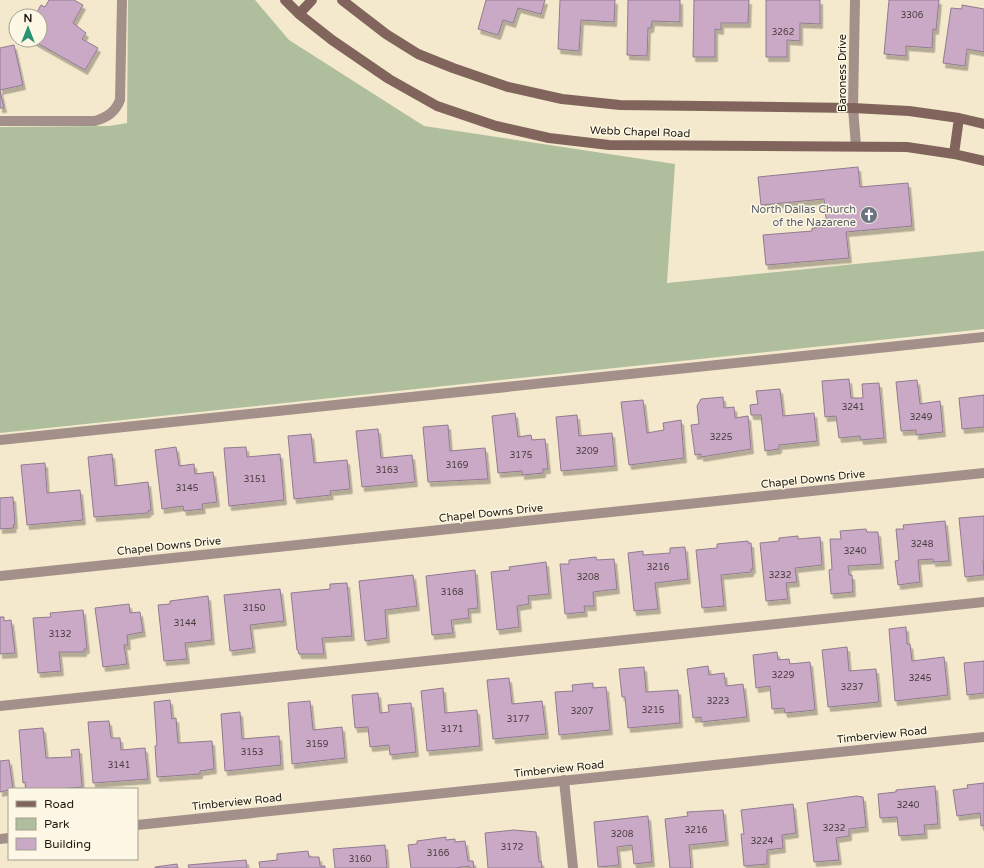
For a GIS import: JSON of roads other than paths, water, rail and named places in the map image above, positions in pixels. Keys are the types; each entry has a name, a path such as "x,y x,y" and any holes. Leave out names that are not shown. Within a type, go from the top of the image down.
{"main road":[{"name":"Webb Chapel Road","path":"285,0 299,14 332,40 389,79 437,106 496,126 549,138 609,145 907,147 954,154 984,162"},
{"path":"299,14 312,0"},
{"path":"342,0 386,34 418,54 508,87 562,99 620,105 854,108 910,111 959,118 984,124"},
{"path":"954,154 959,118"}],"street":[{"path":"0,121 95,121 111,114 117,108 120,100 122,0"},
{"name":"Baroness Drive","path":"855,0 854,108 856,146"},
{"path":"0,440 984,337"},
{"name":"Chapel Downs Drive","path":"0,576 984,473"},
{"path":"0,706 984,602"},
{"name":"Timberview Road","path":"138,825 984,737"},
{"path":"564,780 574,868"}],"place":[{"name":"North Dallas Church of the Nazarene","path":"869,215"}]}
